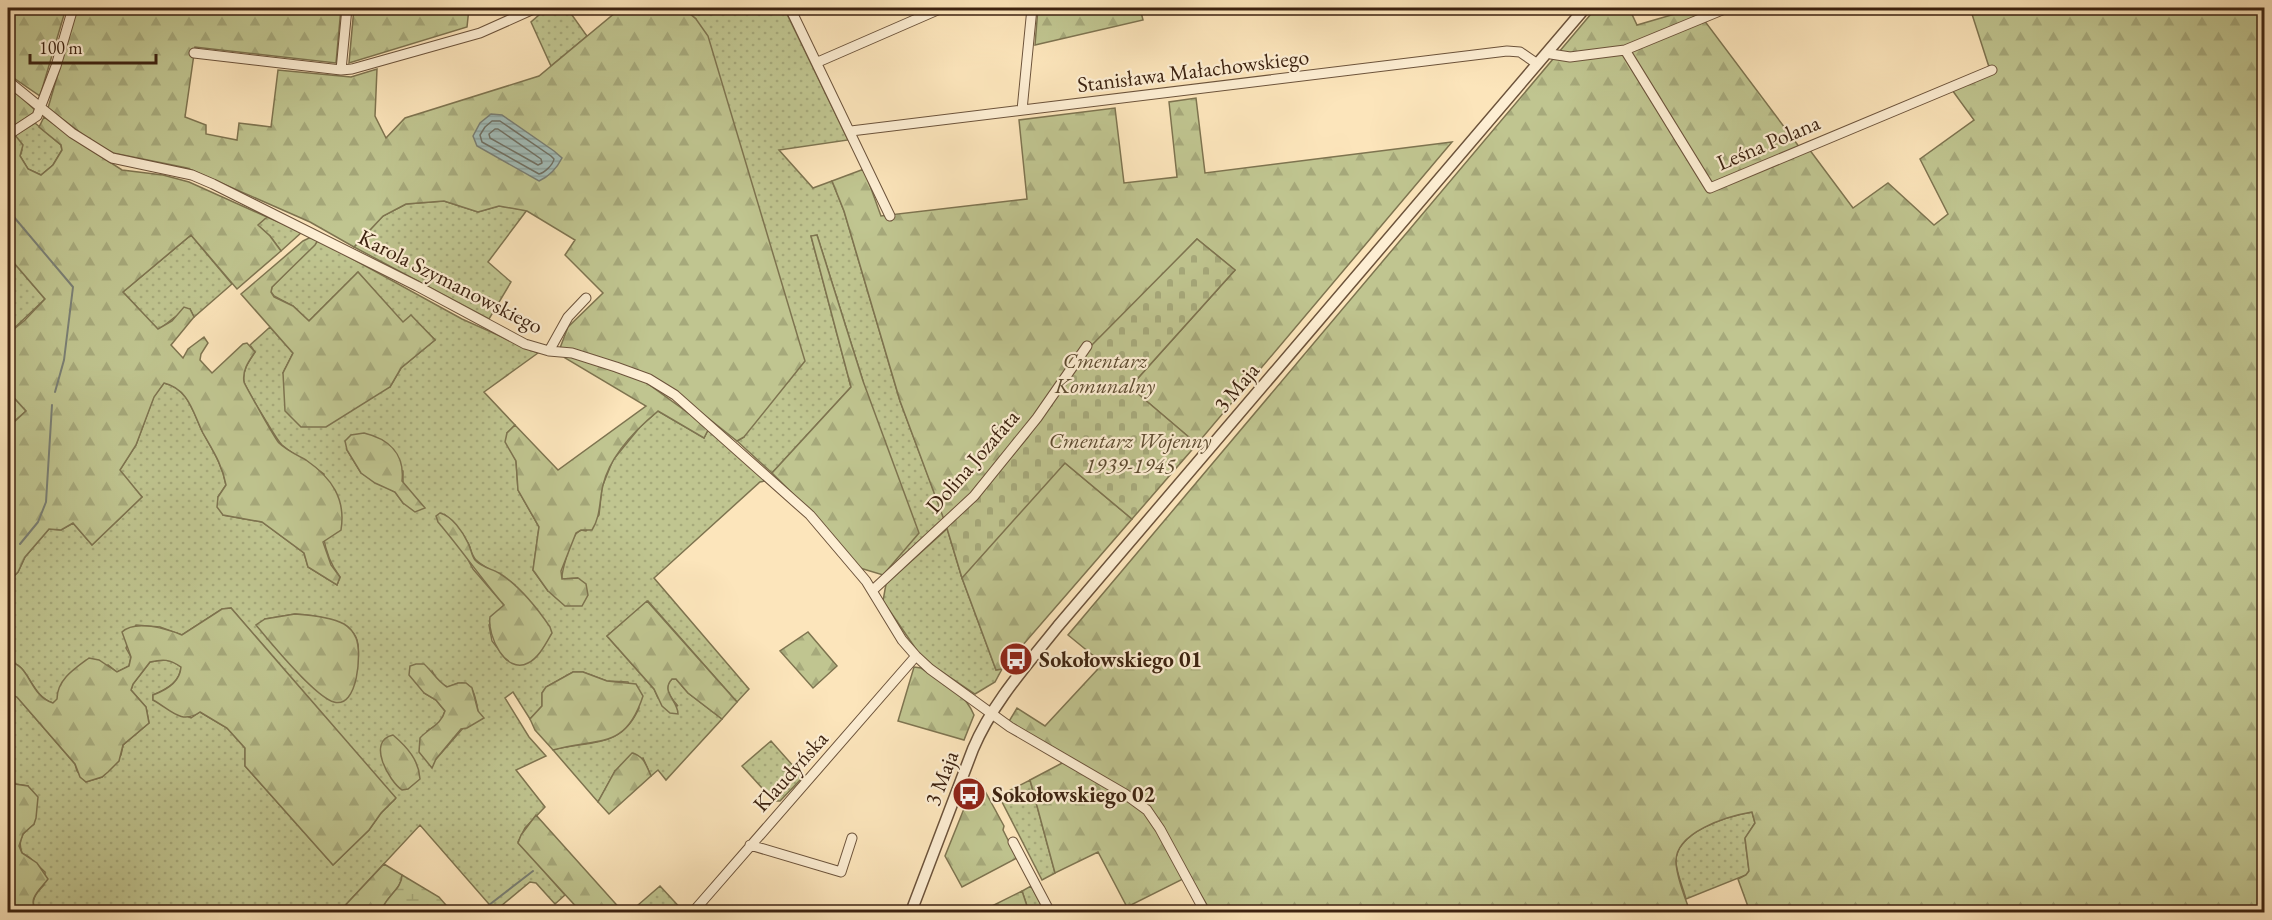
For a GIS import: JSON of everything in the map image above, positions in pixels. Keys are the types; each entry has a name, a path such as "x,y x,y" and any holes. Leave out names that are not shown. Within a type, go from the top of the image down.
{"street":[{"path":"8,135 33,120 40,108 56,66 73,8"},
{"path":"341,70 347,8"},
{"path":"194,53 341,70 352,69 480,33 536,8"},
{"path":"789,8 818,62 890,216"},
{"path":"818,62 942,8"},
{"path":"1022,110 1032,8"},
{"name":"3 Maja","path":"911,912 973,749 1006,691 1058,626 1585,8"},
{"path":"1551,54 1570,57 1624,50 1727,8"},
{"name":"Leśna Polana","path":"1624,50 1710,188 1992,70"},
{"name":"Stanisława Małachowskiego","path":"850,131 1507,51 1520,52 1536,63"},
{"name":"Karola Szymanowskiego","path":"8,81 72,133 112,158 192,175 417,285 525,344 549,351 572,353 616,367 649,379 675,395 810,516 873,590 888,618 916,656 1010,727 1125,794 1147,810 1160,829 1204,912"},
{"path":"549,351 568,317 586,298"},
{"name":"Dolina Jozafata","path":"873,590 974,496 1031,425 1087,346"},
{"name":"Klaudyńska","path":"693,912 916,656"},
{"path":"750,845 842,872 852,838"},
{"path":"1013,842 1050,912"}],"green space":[{"path":"8,8 66,8 40,96 8,74"},
{"path":"77,8 341,8 336,63 195,47 185,117 206,125 206,134 237,140 239,123 271,127 278,70 351,77 377,69 375,116 386,138 405,118 539,76 616,12 614,8 683,8 696,19 708,36 805,361 744,437 737,441 665,384 560,348 568,327 603,293 565,255 575,240 527,211 499,206 478,212 444,201 406,204 383,216 354,247 310,222 187,168 113,153 94,143 48,108"},
{"path":"354,8 469,8 467,27 349,63"},
{"path":"547,8 567,8 587,36 551,66 531,22"},
{"path":"683,8 784,8 848,140 779,150 813,188 832,181 844,211 900,401 944,518 883,575 863,381 817,235 811,236 851,387 772,473 737,441 744,437 696,19"},
{"path":"1038,8 1140,8 1143,20 1035,45"},
{"path":"1596,8 1629,8 1637,25 1695,8 1800,148 1809,149 1853,208 1888,183 1934,225 1948,214 1920,159 1974,120 1952,90 1989,67 1970,8 2264,8 2264,912 1750,912 1738,879 1749,871 1745,838 1755,823 1752,812 1704,827 1693,834 1678,852 1676,863 1678,875 1690,912 1211,912 1155,816 1008,723 1017,708 1045,726 1097,670 1101,662 1068,635"},
{"path":"8,85 36,111 8,130"},
{"path":"1196,98 1205,173 1452,142 1197,444 1130,387 1235,270 1197,239 1142,296 1062,466 1065,463 1132,519 1002,669 996,670 900,401 844,211 832,181 864,169 881,216 1027,199 1019,120 1115,108 1124,183 1177,177 1169,102"},
{"path":"44,117 122,170 163,175 189,182 267,217 258,225 281,251 237,289 191,235 123,292 158,329 172,321 184,307 190,309 194,317 171,345 183,358 188,349 204,337 208,343 200,360 212,373 243,344 247,343 255,352 245,370 244,382 266,423 279,443 323,474 339,499 341,530 323,542 331,565 340,577 337,585 308,567 304,553 262,522 223,515 217,507 218,497 226,485 220,464 185,396 164,383 154,397 136,445 120,470 142,497 92,545 73,523 61,530 49,529 25,557 18,572 8,582 8,420 12,424 26,411 8,391 8,334 45,299 8,256 8,140 15,135 23,145 20,156 28,169 41,175 53,165 62,150 61,145 39,127"},
{"path":"35,123 61,145 62,150 53,165 41,175 28,169 20,156 22,150 15,135"},
{"path":"444,201 478,212 499,206 527,210 488,262 511,282 489,319 354,247 383,216 406,204"},
{"path":"267,217 302,232 281,251 270,236 257,225"},
{"path":"191,235 232,284 194,317 190,309 177,315 158,330 123,292"},
{"path":"817,235 863,381 919,533 883,575 860,568 810,511 772,473 851,387 811,236"},
{"path":"311,237 318,240 272,287 271,292 274,297 293,306 309,321 358,272 403,322 411,315 435,340 401,368 390,387 326,427 301,427 285,411 283,373 293,353 241,294 303,241"},
{"name":"Cmentarz Komunalny","path":"1197,239 1235,270 1130,387 1197,444 1132,519 1065,463 962,578 946,525 976,500 1028,437 1086,351"},
{"path":"318,240 462,319 538,353 484,392 515,425 507,433 516,461 518,490 539,527 533,570 548,591 578,578 562,579 572,540 581,530 586,531 599,515 602,487 613,460 640,427 658,411 704,438 709,428 765,481 760,482 654,578 749,689 737,702 648,601 607,636 654,689 658,698 678,706 670,696 668,689 669,682 676,679 688,693 722,719 666,780 658,770 651,776 643,758 615,771 598,802 553,750 603,741 623,730 632,721 639,708 628,682 607,681 583,672 573,672 546,687 542,693 542,706 530,719 513,692 505,698 529,737 546,756 516,770 545,807 525,828 518,842 565,895 555,904 536,883 530,882 495,911 420,825 339,912 70,912 65,907 59,906 48,912 38,912 35,909 34,898 44,885 45,872 22,853 20,844 22,836 34,824 28,786 8,783 8,693 17,697 75,764 77,771 86,782 102,777 121,755 123,745 149,723 146,707 131,690 133,684 150,662 166,660 177,664 181,667 178,677 168,687 153,695 153,700 191,718 200,712 227,728 245,748 245,766 333,865 369,830 395,799 231,608 222,609 182,635 160,627 136,625 126,648 131,657 129,666 117,672 108,665 53,703 39,693 21,668 8,662 8,582 18,572 25,557 49,529 61,530 73,523 92,545 142,497 119,471 136,445 154,396 164,383 185,396 220,464 226,485 218,497 223,515 262,522 304,553 308,567 337,585 340,577 332,565 324,540 322,515 324,474 282,445 255,403 244,382 245,370 255,352 250,345 270,327 293,353 283,373 390,387 401,368 435,340 411,316 403,323 358,272 309,321 293,306 274,296 271,292 272,287","holes":["347,450 403,471 403,503 395,492 361,473","444,514 463,535 476,560 515,585 506,659 492,641 489,625 504,605 473,569","295,614 321,617 347,628 353,633 358,645 355,682 312,686 302,677 265,619","432,671 439,683 447,687 457,683 469,686 474,693 478,711 436,759 427,731 441,722 445,711 436,700 424,693"]},
{"path":"8,256 45,299 8,334"},
{"path":"570,356 644,381 709,428 704,438 658,411 632,435 617,454 606,474 595,525 592,530 581,530 576,533 561,571 562,579 578,578 586,584 588,595 582,606 565,606 548,591 533,570 539,527 518,490 516,461 505,442 507,433 515,425 558,470 646,406 565,358"},
{"path":"8,391 26,411 11,424 8,420"},
{"path":"364,433 381,439 394,449 401,463 402,481 425,508 415,512 403,503 395,492 375,483 361,473 347,450 345,441 351,435"},
{"path":"440,513 449,517 460,529 475,560 514,584 534,605 550,627 552,633 532,661 520,665 512,664 500,652 492,634 490,617 504,605 438,522 436,516"},
{"path":"948,528 962,578 996,670 1002,669 995,682 975,694 929,663 918,652 883,601 886,584"},
{"path":"647,601 737,702 722,719 688,693 676,679 672,679 668,688 678,714 670,713 662,706 654,689 607,636"},
{"path":"231,608 396,798 369,830 333,865 245,766 245,748 227,728 200,712 187,717 176,715 153,700 153,695 168,688 178,677 181,667 177,664 166,660 150,662 133,684 131,690 146,707 149,723 123,745 119,761 108,772 102,777 86,782 80,777 75,764 17,697 8,693 8,662 21,668 39,694 53,703 57,699 63,681 89,658 99,660 117,672 129,666 131,657 122,632 128,628 151,626 182,635 222,609"},
{"path":"295,614 339,622 348,627 355,636 358,645 356,678 353,689 342,702 334,702 316,690 293,668 256,625 265,619"},
{"path":"808,632 837,666 813,688 780,651"},
{"path":"424,664 447,687 466,683 472,688 478,711 484,718 461,729 436,759 432,768 419,752 420,738 438,723 445,711 436,700 424,693 409,675 410,666"},
{"path":"914,667 921,668 951,687 970,707 974,715 964,740 898,721"},
{"path":"573,672 583,672 607,681 636,684 643,696 636,714 619,734 597,742 553,750 535,730 530,719 542,706 542,693 546,687"},
{"path":"393,735 411,754 419,772 420,779 408,789 402,790 397,785 382,761 381,745 385,739"},
{"path":"771,741 803,777 780,801 774,801 742,766"},
{"path":"632,753 642,759 651,776 609,814 598,802 615,771"},
{"path":"1064,762 1139,808 1152,820 1183,879 1127,907 1098,852 1055,873 1030,780"},
{"path":"976,779 980,782 1004,826 1003,830 1017,858 962,887 945,856"},
{"path":"1030,780 1055,873 1042,880 999,796"},
{"path":"8,783 28,786 38,797 34,824 23,834 19,846 22,853 37,863 48,879 34,899 34,908 38,912 24,912 19,908 14,912 8,912"},
{"path":"1752,812 1755,823 1745,839 1749,871 1746,875 1686,899 1676,863 1678,852 1684,843 1704,827"},
{"path":"536,815 623,912 581,912 518,843 521,835"},
{"path":"384,864 402,875 399,884 381,912 339,912"},
{"path":"402,875 439,897 452,912 381,912 399,885"},
{"path":"660,886 684,912 630,912"},
{"path":"1031,886 1045,912 1029,912 1022,891"},
{"path":"1022,891 1029,912 980,912"}],"water":[{"path":"491,114 502,115 562,158 547,177 539,181 477,146 473,136 480,123"}],"waterway":[{"path":"8,210 73,287 64,360 55,392"},
{"path":"20,544 38,522 46,502 52,405"},
{"path":"480,912 533,871"}],"place":[{"name":"Sokołowskiego 01","path":"1016,659"},
{"name":"Sokołowskiego 02","path":"969,794"}],"park label":[{"name":"Cmentarz Wojenny 1939-1945","path":"1130,452"}]}
